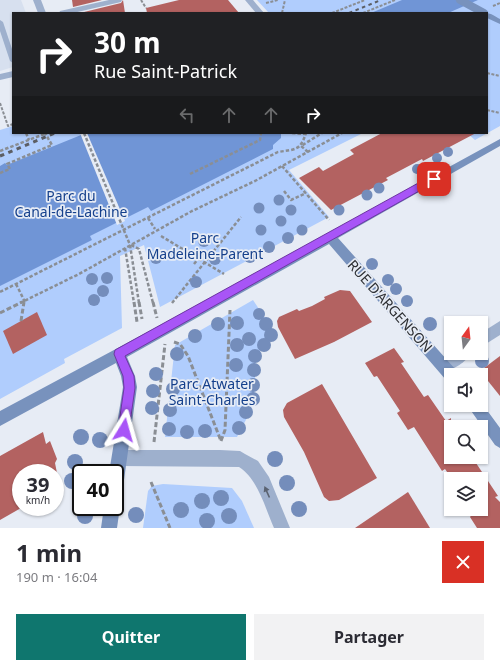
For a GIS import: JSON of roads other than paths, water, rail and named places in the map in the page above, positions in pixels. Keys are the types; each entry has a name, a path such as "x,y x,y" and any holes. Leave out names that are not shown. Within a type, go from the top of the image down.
{"main road":[{"path":"460,0 482,12"},
{"path":"488,16 500,22"},
{"path":"0,419 500,142"},
{"name":"RUE D'ARGENSON","path":"330,237 445,368"},
{"path":"119,354 128,376 130,388 119,464"},
{"path":"479,412 500,440"},
{"path":"109,528 111,516"}],"street":[{"path":"37,0 42,12"},
{"path":"67,12 118,0"},
{"path":"248,0 259,12"},
{"path":"0,77 12,74"},
{"path":"488,336 500,327"},
{"path":"449,368 457,360"},
{"path":"120,458 240,459 252,467 263,483 282,528"}],"lane":[{"path":"0,22 12,59"}],"railway":[{"path":"351,12 381,0"},
{"path":"0,156 53,134"}],"park label":[{"name":"Parc du Canal-de-Lachine","path":"71,204"},
{"name":"Parc Madeleine-Parent","path":"205,246"},
{"name":"Parc Atwater Saint-Charles","path":"212,392"}]}
